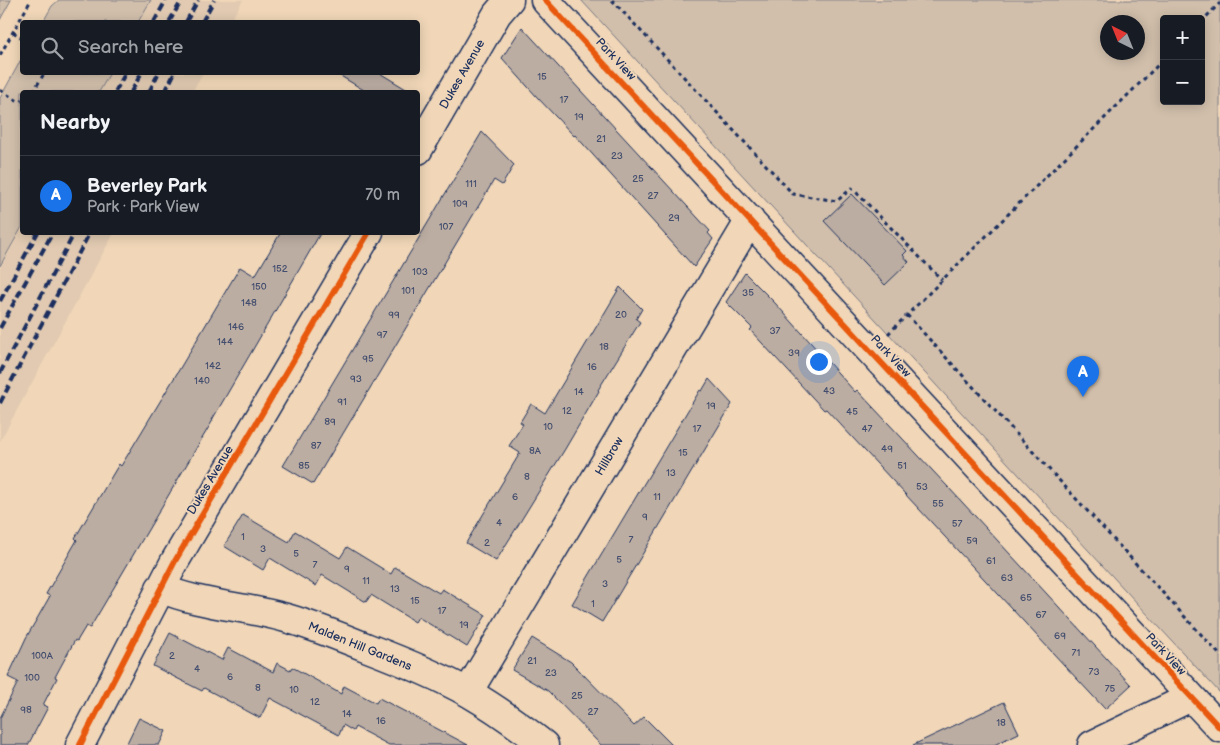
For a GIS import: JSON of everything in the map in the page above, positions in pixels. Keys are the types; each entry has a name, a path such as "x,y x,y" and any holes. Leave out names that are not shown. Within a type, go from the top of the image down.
{"street":[{"name":"Dukes Avenue","path":"420,147 497,14 509,0"},
{"name":"Park View","path":"545,0 1220,728"},
{"name":"Hillbrow","path":"468,692 750,220"},
{"name":"Dukes Avenue","path":"80,745 160,588 367,235"},
{"name":"Malden Hill Gardens","path":"160,588 176,595 258,611 320,629 396,659 468,692 517,724 544,745"},
{"path":"1092,745 1191,697"}],"path":[{"path":"0,55 31,0"},
{"path":"612,0 793,194 837,201 852,188 942,280"},
{"path":"1205,18 1220,3"},
{"path":"13,32 20,37"},
{"path":"870,350 1163,60"},
{"path":"34,90 43,75"},
{"path":"0,90 20,101"},
{"path":"907,315 1220,655"}],"shaded area":[{"path":"0,0 11,0 0,20"},
{"path":"59,0 151,0 139,20 44,20 52,6"},
{"path":"151,0 243,0 231,20 139,20"},
{"path":"581,0 1220,0 1220,693"},
{"path":"20,62 20,75 109,75 100,90 20,90 20,231 0,266 0,98"},
{"path":"109,75 202,75 193,90 100,90"},
{"path":"20,233 20,235 113,235 0,441 0,268"}],"building":[{"path":"522,27 710,231 708,233 713,239 694,267 575,135 502,58"},
{"path":"339,75 383,75 408,90 364,90"},
{"path":"482,132 514,165 502,185 494,180 313,484 283,466"},
{"path":"852,194 907,251 903,255 909,262 885,285 824,221"},
{"path":"279,235 319,235 90,628 86,626 77,641 75,640 55,677 57,678 43,705 48,707 28,745 0,745 0,718 18,682 8,677 26,638 50,596 46,594 77,540 75,538 119,464 121,466 240,267 255,276"},
{"path":"745,273 775,303 855,392 857,390 962,502 1131,685 1105,709 826,409 824,410 750,330 752,328 726,302"},
{"path":"620,287 642,309 636,319 640,322 496,561 466,543 520,453 509,446 523,424 520,422 531,404 545,413"},
{"path":"709,379 732,404 602,622 572,604 700,390 702,391"},
{"path":"243,515 289,542 295,531 340,558 347,547 391,574 395,567 439,593 442,589 486,615 467,647 418,617 415,622 371,595 366,602 322,575 316,586 270,558 263,570 224,546"},
{"path":"170,633 222,660 228,648 273,672 277,663 290,670 292,667 341,694 344,686 376,703 379,698 468,745 389,745 355,727 353,731 343,725 339,735 270,698 260,718 204,688 202,691 153,666"},
{"path":"532,638 571,662 634,726 644,717 672,745 601,745 548,691 512,670"},
{"path":"1004,702 1019,733 994,745 913,745"},
{"path":"139,718 166,731 159,745 126,745"}],"railway":[{"path":"155,20 166,0"},
{"path":"170,20 182,0"},
{"path":"187,20 198,0"},
{"path":"203,20 214,0"},
{"path":"116,90 124,75"},
{"path":"132,90 140,75"},
{"path":"150,90 158,75"},
{"path":"166,90 174,75"},
{"path":"0,301 36,235"},
{"path":"0,328 51,235"},
{"path":"0,373 73,235"},
{"path":"0,403 88,235"}],"cycle path":[{"path":"545,0 1220,728"},
{"path":"80,745 175,561 367,235"}],"place":[{"name":"Beverley Park","path":"1083,397"}]}
